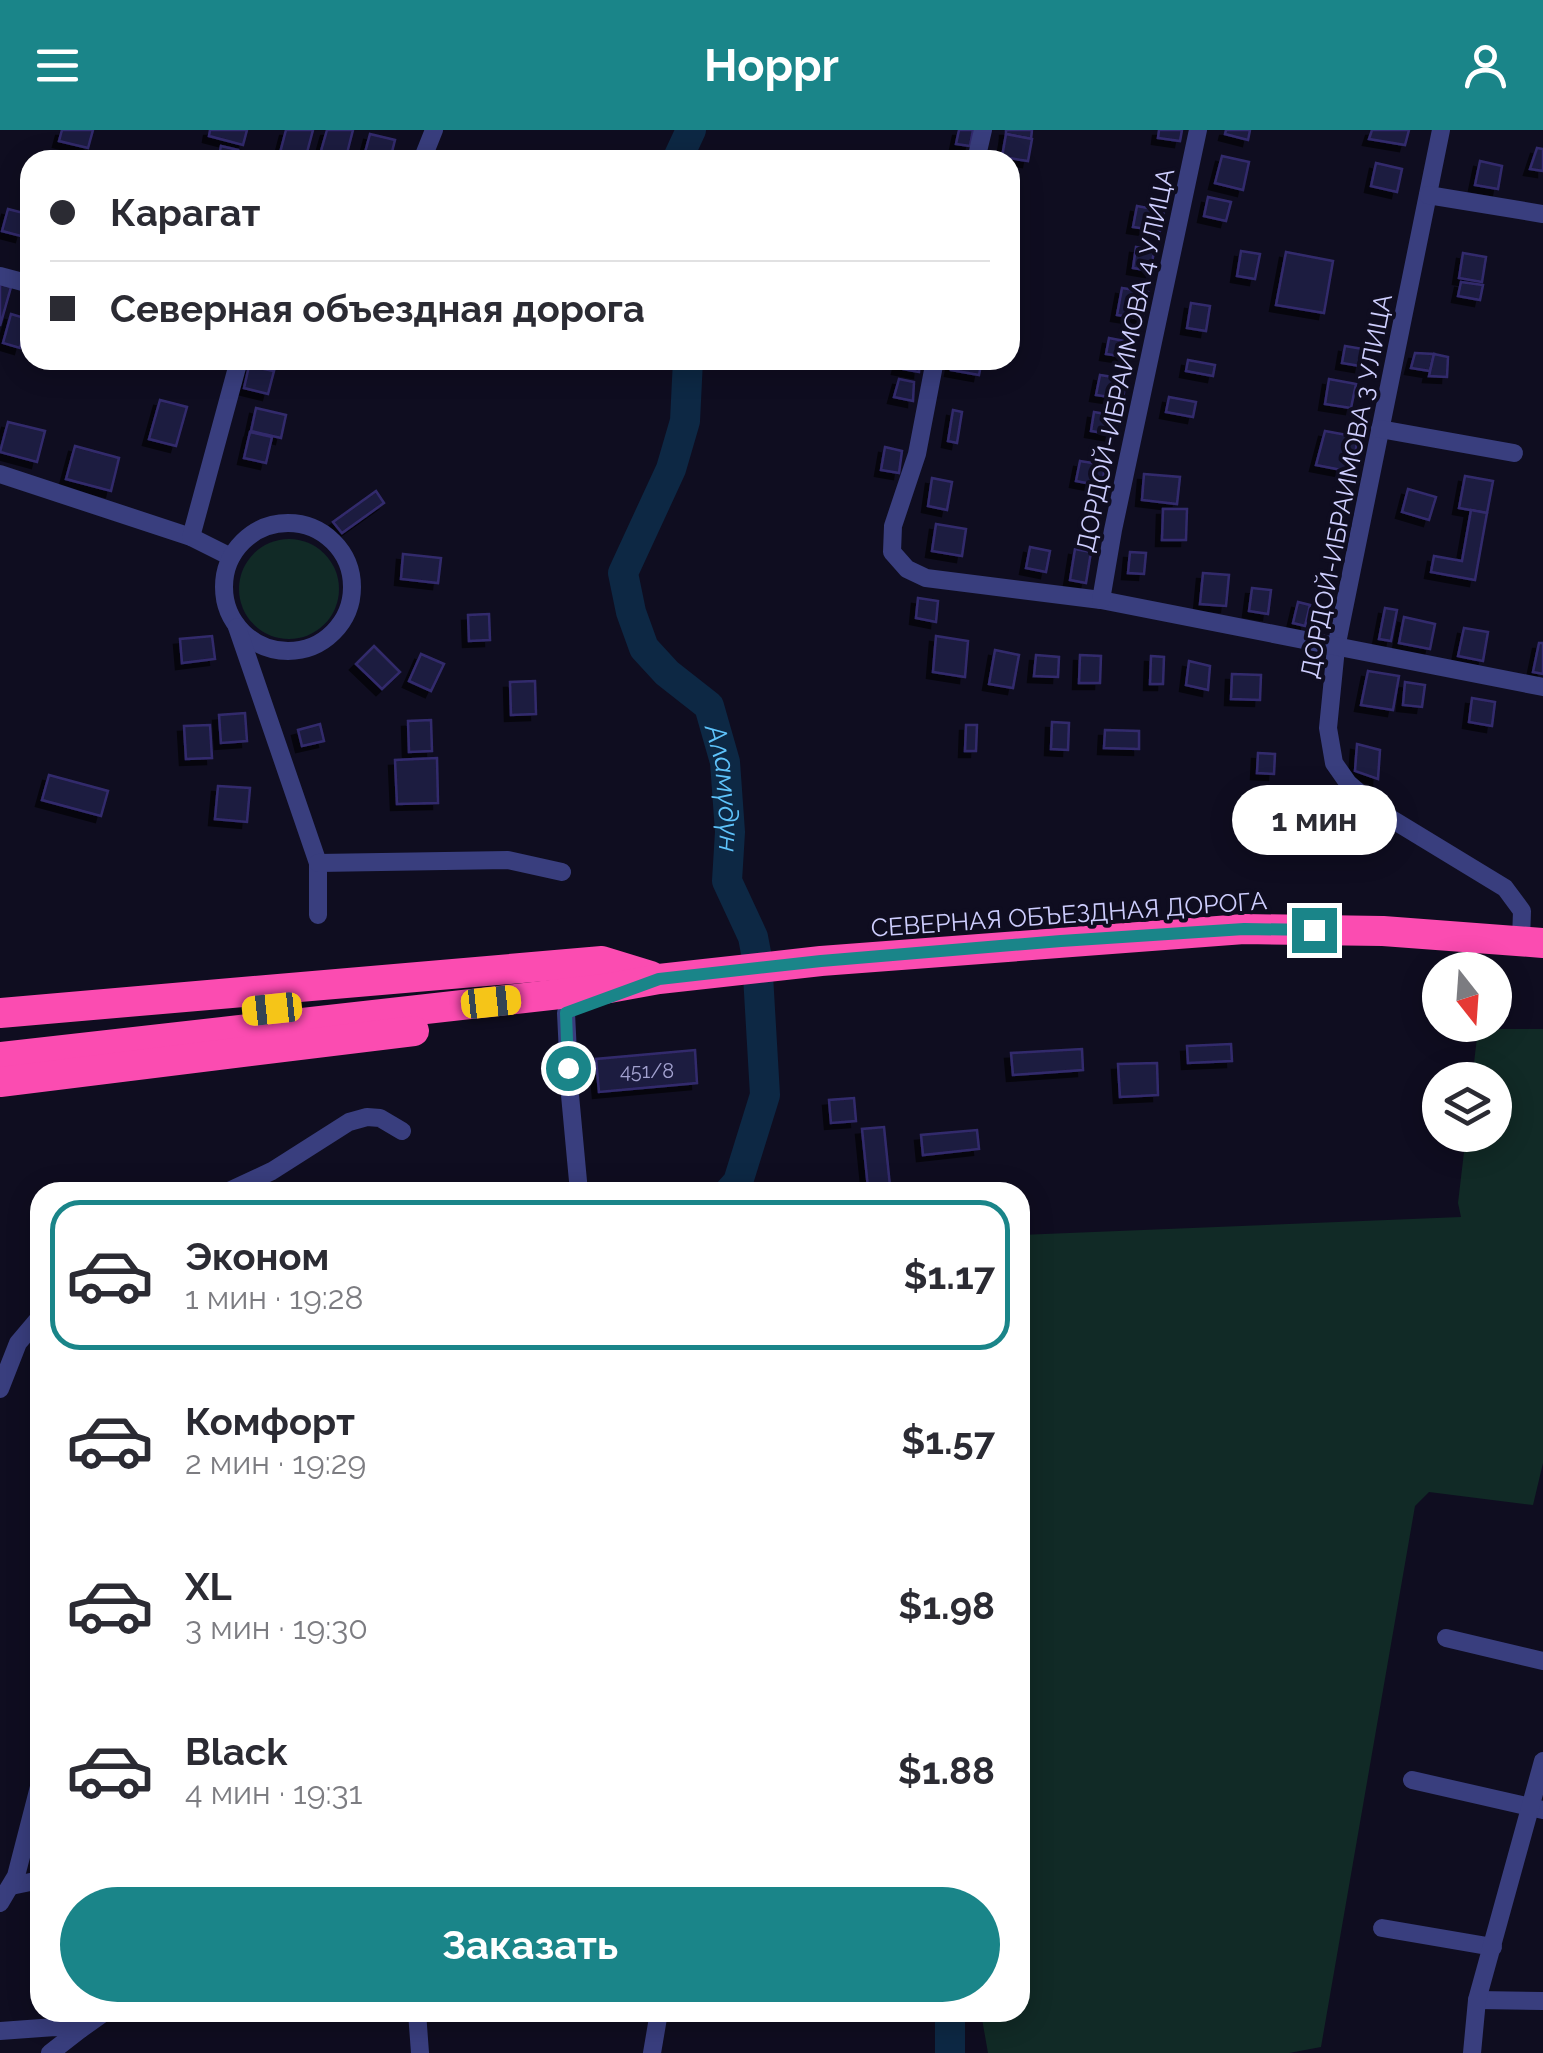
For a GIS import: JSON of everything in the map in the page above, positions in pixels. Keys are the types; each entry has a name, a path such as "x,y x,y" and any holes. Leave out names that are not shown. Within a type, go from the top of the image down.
{"highway":[{"name":"СЕВЕРНАЯ ОБЪЕЗДНАЯ ДОРОГА","path":"0,1058 821,961 1244,929 1383,931 1532,942"},
{"path":"0,1013 602,961 668,978"},
{"name":"СЕВЕРНАЯ ОБЪЕЗДНАЯ ДОРОГА","path":"0,1038 604,974 668,978"},
{"path":"0,1082 566,1013 668,978"}],"street":[{"name":"ДОРДОЙ-ИБРАИМОВА 4 УЛИЦА","path":"1101,600 1198,130"},
{"name":"ДОРДОЙ-ИБРАИМОВА 3 УЛИЦА","path":"1441,130 1336,648 1328,728 1334,763 1348,783 1385,815 1506,888 1522,910 1532,942"},
{"path":"1428,195 1543,214"},
{"path":"191,536 236,370"},
{"path":"933,370 917,454 893,526 892,552 907,569 926,578 1101,600 1543,687"},
{"path":"1380,429 1514,452"},
{"path":"0,474 191,536 230,557"},
{"path":"237,627 256,642 286,651 308,648 333,632 350,602 352,584 341,550 325,534 298,523 270,525 244,538 230,557 223,584 226,608 237,627 318,863 318,915"},
{"path":"318,863 508,860 562,872"},
{"path":"566,1013 578,1182"},
{"path":"248,1182 349,1122 367,1116 380,1118 402,1131"},
{"path":"0,1389 18,1343 30,1337"},
{"path":"1446,1638 1543,1661"},
{"path":"1472,2053 1478,2000 1537,1809 1543,1762"},
{"path":"1412,1780 1537,1809"},
{"path":"4,1896 20,1860 30,1822"},
{"path":"4,1896 30,1884"},
{"path":"1382,1928 1493,1947"},
{"path":"1478,2000 1543,2001"},
{"path":"50,2053 91,2022"},
{"path":"417,2022 420,2053"},
{"path":"652,2053 657,2022"},
{"path":"0,2031 81,2029"}],"green space":[{"path":"289,539 308,543 324,554 335,570 339,589 335,608 324,624 308,635 289,639 270,635 254,624 243,608 239,589 243,570 254,554 270,543"},
{"path":"1512,1029 1543,1029 1543,1463 1533,1505 1429,1492 1415,1506 1321,2047 1289,2053 988,2053 983,2022 1030,2022 1030,1235 1461,1217 1458,1203 1464,1152 1512,1152 1512,1062 1474,1062 1476,1042 1512,1042"}],"building":[{"path":"62,130 93,130 88,148 59,141"},
{"path":"210,130 247,130 243,145 209,136"},
{"path":"286,130 313,130 308,150 281,150"},
{"path":"327,130 353,130 348,150 321,150"},
{"path":"959,130 973,130 970,146 956,144"},
{"path":"1006,130 1032,130 1031,139 1006,134"},
{"path":"1159,130 1182,130 1180,141 1158,138"},
{"path":"1226,130 1250,130 1248,140 1225,134"},
{"path":"1372,130 1409,130 1405,145 1369,139"},
{"path":"370,134 395,140 392,150 366,150"},
{"path":"1006,134 1032,139 1028,161 1020,160 1020,150 1003,150"},
{"path":"1537,148 1543,149 1543,171 1530,169"},
{"path":"1222,156 1249,162 1243,190 1215,183"},
{"path":"1480,161 1502,166 1498,189 1475,185"},
{"path":"1376,163 1402,169 1397,192 1371,186"},
{"path":"1208,197 1231,202 1226,221 1204,216"},
{"path":"1137,206 1164,211 1160,231 1133,227"},
{"path":"8,209 20,212 20,236 2,231"},
{"path":"1136,247 1154,250 1151,271 1133,268"},
{"path":"1241,251 1260,254 1255,279 1237,276"},
{"path":"1286,252 1333,261 1324,313 1276,305"},
{"path":"1463,253 1486,257 1482,282 1459,278"},
{"path":"1461,282 1483,285 1480,300 1458,296"},
{"path":"0,284 11,287 0,326"},
{"path":"1122,288 1148,292 1143,319 1117,315"},
{"path":"1191,303 1210,306 1206,331 1187,328"},
{"path":"11,314 20,317 20,348 3,343"},
{"path":"1109,338 1135,343 1133,358 1106,354"},
{"path":"1345,346 1363,349 1360,366 1342,363"},
{"path":"1415,353 1434,354 1430,371 1411,368"},
{"path":"1434,354 1448,357 1447,377 1429,376"},
{"path":"1188,360 1215,365 1213,376 1186,371"},
{"path":"248,370 274,371 268,394 244,388"},
{"path":"951,370 980,370 979,375"},
{"path":"1100,375 1126,379 1123,399 1096,395"},
{"path":"899,379 914,382 913,401 894,397"},
{"path":"1329,379 1356,384 1351,408 1325,404"},
{"path":"1169,397 1196,402 1193,417 1166,412"},
{"path":"160,400 187,407 176,446 149,439"},
{"path":"256,408 286,415 281,438 251,431"},
{"path":"953,410 962,412 957,443 948,441"},
{"path":"1094,412 1118,416 1115,435 1091,431"},
{"path":"8,422 45,431 37,462 0,452"},
{"path":"1325,431 1358,437 1352,472 1316,465"},
{"path":"250,432 272,437 266,463 244,458"},
{"path":"75,446 119,458 111,491 66,479"},
{"path":"885,447 902,451 899,473 881,470"},
{"path":"1080,461 1105,465 1102,486 1076,481"},
{"path":"1144,474 1180,477 1177,504 1142,500"},
{"path":"1465,476 1493,481 1487,513 1459,508"},
{"path":"932,478 952,482 947,510 928,506"},
{"path":"1408,489 1436,497 1429,520 1402,512"},
{"path":"376,491 384,503 342,533 333,522"},
{"path":"1163,509 1187,509 1186,540 1162,540"},
{"path":"1471,510 1487,513 1475,580 1431,572 1434,556 1462,561"},
{"path":"936,524 966,529 962,556 932,551"},
{"path":"1030,547 1050,551 1046,572 1026,568"},
{"path":"1075,549 1091,552 1086,583 1070,580"},
{"path":"1130,552 1146,553 1144,574 1128,573"},
{"path":"403,554 441,558 438,583 401,579"},
{"path":"1203,573 1229,575 1226,606 1200,604"},
{"path":"1252,588 1271,590 1268,614 1249,611"},
{"path":"918,598 938,601 936,622 916,618"},
{"path":"1298,602 1310,605 1305,626 1293,623"},
{"path":"1385,608 1397,610 1391,641 1379,639"},
{"path":"489,614 490,640 469,641 468,615"},
{"path":"1404,617 1435,624 1430,649 1399,643"},
{"path":"1464,628 1488,632 1483,661 1458,656"},
{"path":"212,636 215,659 182,663 180,639"},
{"path":"936,636 968,641 965,677 933,672"},
{"path":"1539,643 1543,643 1543,674 1533,672"},
{"path":"374,646 400,672 382,689 356,664"},
{"path":"995,650 1019,655 1013,688 989,684"},
{"path":"421,654 444,664 431,691 409,681"},
{"path":"1036,655 1059,657 1058,677 1034,676"},
{"path":"1080,655 1101,656 1100,683 1079,683"},
{"path":"1151,656 1164,657 1163,684 1150,684"},
{"path":"1189,661 1210,666 1208,690 1186,685"},
{"path":"1368,671 1399,676 1393,710 1361,705"},
{"path":"1232,674 1261,675 1260,700 1231,699"},
{"path":"535,681 536,714 511,715 510,682"},
{"path":"1405,682 1425,685 1422,707 1403,705"},
{"path":"1472,698 1495,702 1492,726 1469,722"},
{"path":"245,713 247,741 221,743 219,715"},
{"path":"431,720 432,751 409,752 408,721"},
{"path":"1052,722 1069,723 1068,750 1051,749"},
{"path":"320,724 324,741 302,746 298,730"},
{"path":"210,725 212,758 186,759 184,726"},
{"path":"966,725 977,725 976,751 965,751"},
{"path":"1105,730 1139,731 1139,749 1104,748"},
{"path":"1357,744 1380,750 1378,779 1355,771"},
{"path":"1258,753 1275,754 1274,774 1257,773"},
{"path":"437,758 438,803 397,804 395,760"},
{"path":"49,775 108,791 101,816 42,800"},
{"path":"218,786 250,788 247,822 215,819"},
{"path":"1231,1044 1232,1061 1188,1063 1187,1046"},
{"path":"1082,1049 1083,1070 1013,1075 1011,1053"},
{"path":"695,1050 697,1083 599,1092 596,1059"},
{"path":"1157,1063 1158,1095 1120,1097 1118,1064"},
{"path":"854,1098 856,1121 831,1123 829,1100"},
{"path":"884,1127 890,1182 867,1182 862,1129"},
{"path":"977,1130 979,1149 923,1155 921,1135"}],"waterway":[{"name":"Аламүдүн","path":"682,150 691,130"},
{"name":"Аламүдүн","path":"688,370 685,421 671,469 623,573 644,648 667,673 709,706 725,762 730,832 727,881 753,937 757,958 765,1095 738,1182"},
{"name":"Аламүдүн","path":"950,2022 950,2053"}],"route":[{"path":"568,1068 566,1013 659,979 1061,941 1244,929 1314,930"}]}
